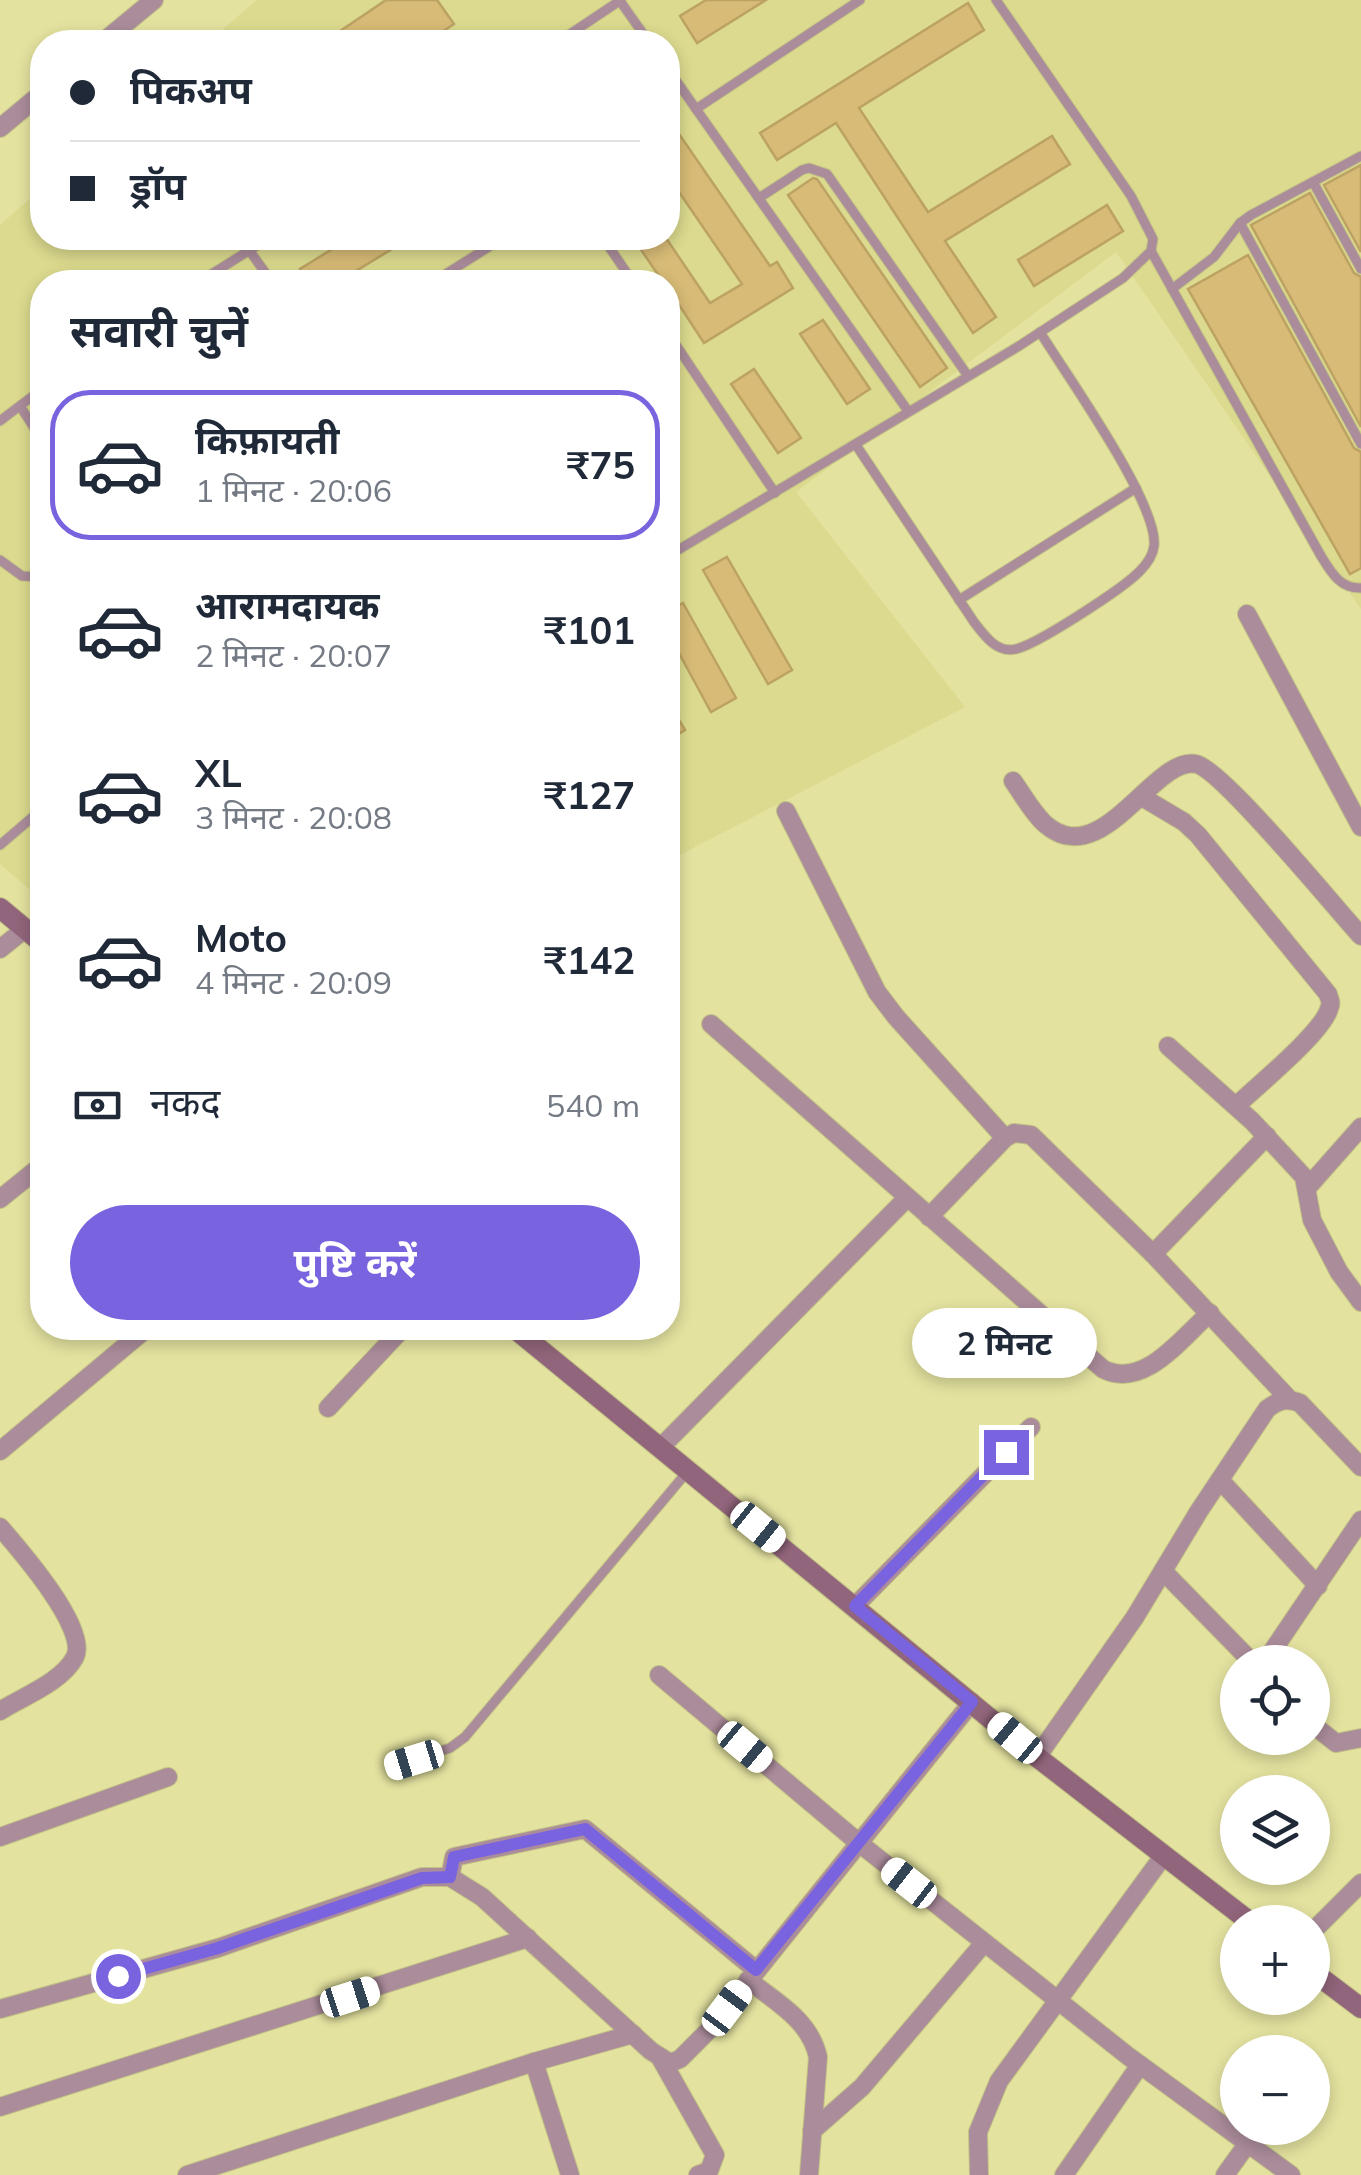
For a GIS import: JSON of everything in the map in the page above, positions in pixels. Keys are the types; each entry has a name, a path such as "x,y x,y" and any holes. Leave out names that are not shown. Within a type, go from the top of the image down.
{"main road":[{"path":"0,908 30,933"},
{"path":"529,1340 1037,1757 1228,1905"},
{"path":"1330,1985 1361,2008"}],"street":[{"path":"117,30 154,0"},
{"path":"0,128 30,102"},
{"path":"1247,614 1361,827"},
{"path":"1013,780 1044,823 1057,833 1070,836 1106,826 1171,770 1184,764 1203,766 1237,797 1361,936"},
{"path":"1142,797 1198,835 1328,994 1331,1004 1327,1014 1310,1036 1236,1106"},
{"path":"786,811 876,992 1005,1138"},
{"path":"0,949 25,929"},
{"path":"711,1024 1083,1354 1117,1376 1131,1377 1145,1370 1210,1313"},
{"path":"1168,1046 1292,1160 1304,1177 1312,1220 1339,1272 1360,1297"},
{"path":"1307,1188 1361,1127"},
{"path":"930,1218 1005,1138 1022,1132 1039,1141 1153,1254 1289,1399 1313,1414 1361,1467"},
{"path":"1153,1254 1268,1136"},
{"path":"0,1199 30,1175"},
{"path":"661,1447 907,1198"},
{"path":"0,1451 133,1340"},
{"path":"328,1408 392,1340"},
{"path":"1037,1757 1134,1617 1267,1410 1289,1399"},
{"path":"855,1606 1031,1426"},
{"path":"1220,1480 1318,1586"},
{"path":"1277,1645 1361,1520"},
{"path":"0,1526 28,1560 78,1637 74,1658 57,1676 0,1710"},
{"path":"1162,1571 1235,1645"},
{"path":"659,1675 859,1843 1140,2066 1220,2123"},
{"path":"0,2009 218,1948 422,1878 450,1877 482,1898 633,2034 670,2062 692,2049 972,1702"},
{"path":"1330,1738 1336,1743 1361,1738"},
{"path":"0,1836 168,1776"},
{"path":"450,1877 454,1857 585,1829 805,2025 818,2057 808,2175"},
{"path":"980,2175 978,2132 999,2081 1164,1856"},
{"path":"1330,1914 1361,1883"},
{"path":"0,2108 528,1938"},
{"path":"812,2131 862,2087 984,1942"},
{"path":"188,2175 534,2062 633,2034"},
{"path":"661,2058 715,2156 709,2171 698,2175"},
{"path":"534,2062 570,2175"},
{"path":"1064,2175 1140,2066"},
{"path":"1226,2175 1247,2145"},
{"path":"1251,2145 1292,2175"}],"lane":[{"path":"576,30 620,0 641,30"},
{"path":"696,109 860,0"},
{"path":"680,549 1040,332 1123,278 1151,251 1150,230 1131,196 996,0"},
{"path":"680,86 908,411"},
{"path":"1172,289 1214,257 1240,223 1361,156"},
{"path":"758,198 802,170 809,168 827,174 968,376"},
{"path":"1313,182 1361,269"},
{"path":"1240,223 1361,444"},
{"path":"218,270 249,250 263,270"},
{"path":"452,270 485,250"},
{"path":"1151,251 1320,556 1346,587 1361,588"},
{"path":"856,445 991,642 1015,650 1049,632 1136,575 1148,562 1154,546 1151,522 1136,488 1040,332"},
{"path":"680,351 775,493"},
{"path":"0,421 30,398"},
{"path":"20,406 30,421"},
{"path":"959,600 1136,488"},
{"path":"0,560 22,576 30,576"},
{"path":"0,845 30,819"},
{"path":"395,1766 450,1748 465,1737 689,1470"}],"shaded area":[{"path":"257,0 1361,0 1361,609 1116,252 796,492 965,707 680,855 680,270 30,270 30,890 0,864 0,225 30,199 30,250 680,250 680,30 222,30"}],"building":[{"path":"386,0 437,0 454,24 445,30 342,30"},
{"path":"706,0 766,0 697,43 680,16"},
{"path":"968,3 984,30 859,108 928,212 1052,136 1070,164 945,241 996,317 973,333 836,123 777,160 760,133"},
{"path":"680,135 770,266 777,262 793,288 704,343 680,306 680,270 655,270 641,250 674,250 710,303 742,284 680,194"},
{"path":"1361,165 1361,252 1324,185"},
{"path":"813,178 947,368 920,387 788,195"},
{"path":"1310,193 1354,273 1361,277 1361,427 1251,225"},
{"path":"1107,205 1123,231 1034,286 1018,260"},
{"path":"331,250 390,250 358,270 300,269"},
{"path":"1248,255 1354,448 1361,452 1361,568 1350,574 1188,289"},
{"path":"823,320 870,389 847,404 800,334"},
{"path":"754,369 801,438 778,453 731,384"},
{"path":"727,557 792,670 768,684 703,570"},
{"path":"683,603 736,698 711,712 680,655"}],"route":[{"path":"118,1976 218,1948 422,1878 450,1877 454,1857 585,1829 756,1970 972,1702 855,1606 1006,1452"}]}
